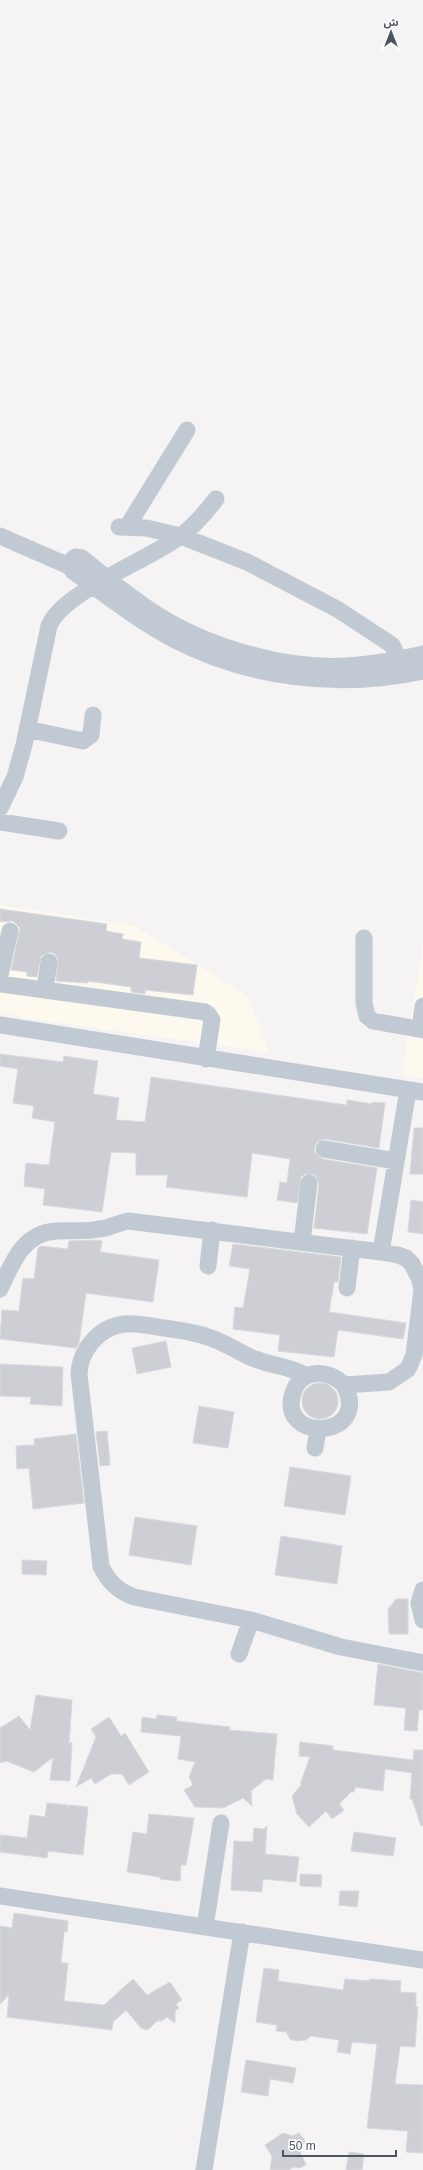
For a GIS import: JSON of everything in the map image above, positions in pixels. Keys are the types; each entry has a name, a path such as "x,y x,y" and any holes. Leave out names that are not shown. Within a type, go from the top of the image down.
{"street":[{"path":"187,430 123,527 146,528 181,536 247,562 311,594 388,642 395,650 399,659"},
{"path":"0,808 15,777 51,619 61,607 100,582 181,536 202,517 216,499"},
{"path":"0,536 69,566 72,559 79,557 100,582 150,626 176,640 229,662 286,676 343,680 386,678 422,659"},
{"path":"100,582 172,623 212,641 243,652 275,659 321,666 347,666 399,659 422,659"},
{"path":"27,729 83,741 91,735 94,715"},
{"path":"0,822 59,831"},
{"path":"0,975 10,931"},
{"path":"364,938 364,1003 371,1012 376,1014 422,1020"},
{"path":"45,990 49,962"},
{"path":"0,984 208,1014 212,1023 206,1059"},
{"path":"0,1025 206,1059 416,1091 396,1161 381,1252"},
{"path":"324,1149 396,1161"},
{"path":"302,1242 309,1183"},
{"path":"0,1288 16,1254 29,1241 46,1232 99,1229 121,1222 136,1220 381,1252 406,1258 417,1272 422,1290 420,1325 414,1355 408,1369 389,1382 382,1384 344,1385"},
{"path":"208,1266 212,1230"},
{"path":"347,1288 352,1248"},
{"path":"307,1376 289,1367 258,1360 209,1337 192,1332 123,1324 103,1332 88,1346 80,1365 99,1557 105,1575 118,1589 134,1598 251,1620 341,1647 423,1663"},
{"path":"323,1373 338,1379 344,1385 349,1400 345,1416 334,1427 318,1430 303,1424 295,1414 291,1403 295,1387 307,1376 323,1373"},
{"path":"315,1448 318,1430"},
{"path":"423,1590 419,1603 423,1620"},
{"path":"239,1654 251,1620"},
{"path":"205,1927 221,1823"},
{"path":"0,1896 423,1960"},
{"path":"204,2170 242,1932"}],"shaded area":[{"path":"0,905 135,926 248,996 269,1052 23,1018 0,1011"},
{"path":"423,943 423,1078 402,1075"}],"building":[{"path":"0,909 107,924 106,931 123,934 122,939 141,942 139,958 197,965 193,995 145,990 145,994 131,992 131,987 88,981 88,983 56,981 58,959 55,954 50,952 41,956 37,977 27,976 27,972 11,970 20,928 13,921 0,922"},
{"path":"0,1054 63,1062 64,1056 98,1061 93,1094 119,1098 116,1120 145,1122 151,1077 347,1105 347,1100 372,1104 372,1102 385,1103 379,1148 325,1139 317,1142 314,1148 315,1153 322,1159 377,1168 367,1234 314,1228 319,1184 315,1175 305,1174 301,1177 297,1203 277,1200 280,1182 287,1183 290,1159 252,1153 247,1197 166,1187 168,1175 136,1175 136,1153 111,1152 102,1212 43,1205 45,1189 24,1186 26,1163 49,1165 55,1122 32,1118 34,1106 13,1103 18,1069 0,1066"},
{"path":"414,1128 423,1128 423,1174 410,1174"},
{"path":"411,1200 423,1202 423,1234 408,1232"},
{"path":"69,1241 102,1241 100,1252 159,1260 153,1302 86,1293 79,1343 76,1348 0,1339 2,1310 19,1311 23,1278 34,1279 38,1248 41,1246 68,1249"},
{"path":"233,1244 341,1257 338,1282 334,1282 329,1312 406,1323 403,1339 338,1330 334,1357 278,1351 280,1335 233,1329 235,1307 243,1308 250,1269 229,1266"},
{"path":"166,1341 171,1367 137,1374 132,1348"},
{"path":"0,1364 63,1367 62,1406 30,1404 31,1397 0,1396"},
{"path":"323,1383 333,1388 337,1394 337,1408 333,1414 327,1418 317,1419 307,1414 303,1408 302,1398 307,1388 313,1384"},
{"path":"199,1406 234,1412 228,1448 193,1443"},
{"path":"107,1431 110,1465 100,1466 96,1432"},
{"path":"76,1434 84,1503 33,1509 29,1468 17,1469 16,1446 35,1445 34,1439"},
{"path":"290,1467 351,1476 345,1515 284,1506"},
{"path":"135,1517 197,1526 191,1565 129,1555"},
{"path":"281,1536 342,1546 337,1584 275,1575"},
{"path":"22,1560 47,1561 46,1575 22,1574"},
{"path":"396,1599 408,1599 408,1634 389,1634 388,1609"},
{"path":"378,1664 423,1673 423,1710 419,1710 417,1731 404,1730 406,1708 374,1705"},
{"path":"36,1695 72,1700 69,1744 72,1742 70,1781 50,1780 53,1757 34,1772 6,1761 0,1763 0,1728 19,1716 30,1730"},
{"path":"157,1715 177,1717 176,1721 230,1727 229,1730 277,1734 273,1780 266,1779 251,1791 252,1806 243,1798 223,1808 195,1807 184,1790 193,1785 189,1777 195,1762 178,1759 181,1736 141,1732 142,1717 156,1719"},
{"path":"109,1717 121,1736 125,1733 149,1772 129,1785 122,1774 111,1774 95,1784 91,1778 76,1787 96,1737 91,1729"},
{"path":"300,1742 333,1746 333,1750 413,1760 414,1750 423,1750 423,1825 421,1826 412,1799 410,1799 412,1773 385,1769 383,1791 355,1787 354,1792 351,1792 339,1804 344,1810 332,1819 326,1811 309,1827 297,1814 292,1796 302,1784 300,1784 310,1757 299,1756"},
{"path":"47,1803 68,1805 68,1808 69,1805 88,1807 83,1855 48,1851 47,1858 0,1852 0,1835 27,1838 30,1815 45,1817"},
{"path":"149,1814 194,1818 186,1865 181,1865 180,1881 160,1879 160,1877 127,1872 133,1832 147,1834"},
{"path":"267,1826 265,1854 299,1857 296,1882 263,1879 262,1892 231,1890 234,1841 253,1842 254,1828 264,1829"},
{"path":"354,1832 396,1838 393,1856 351,1851"},
{"path":"300,1874 322,1875 321,1887 300,1886"},
{"path":"340,1891 359,1891 357,1907 339,1905"},
{"path":"14,1913 68,1921 67,1932 64,1932 61,1963 68,1963 64,2001 104,2005 133,1979 147,1995 170,1982 182,2000 176,2004 179,2008 175,2011 175,2023 167,2017 162,2021 157,2021 148,2030 141,2028 126,2010 113,2022 112,2030 7,2017 9,1995 0,2004 0,1926 12,1928"},
{"path":"264,1968 279,1970 278,1981 343,1990 345,1979 401,1981 400,1992 416,1993 416,2007 418,2007 415,2047 400,2046 395,2084 423,2085 423,2153 406,2152 408,2131 367,2128 377,2044 352,2042 350,2054 337,2052 339,2040 311,2036 306,2040 296,2041 290,2039 286,2032 276,2031 277,2025 256,2022"},
{"path":"246,2060 296,2068 293,2083 270,2079 268,2096 241,2092"},
{"path":"283,2133 292,2136 299,2133 306,2142 298,2147 306,2165 299,2168 293,2167 289,2170 270,2170 272,2156 265,2145"},
{"path":"349,2152 364,2154 362,2170 346,2170"}]}
